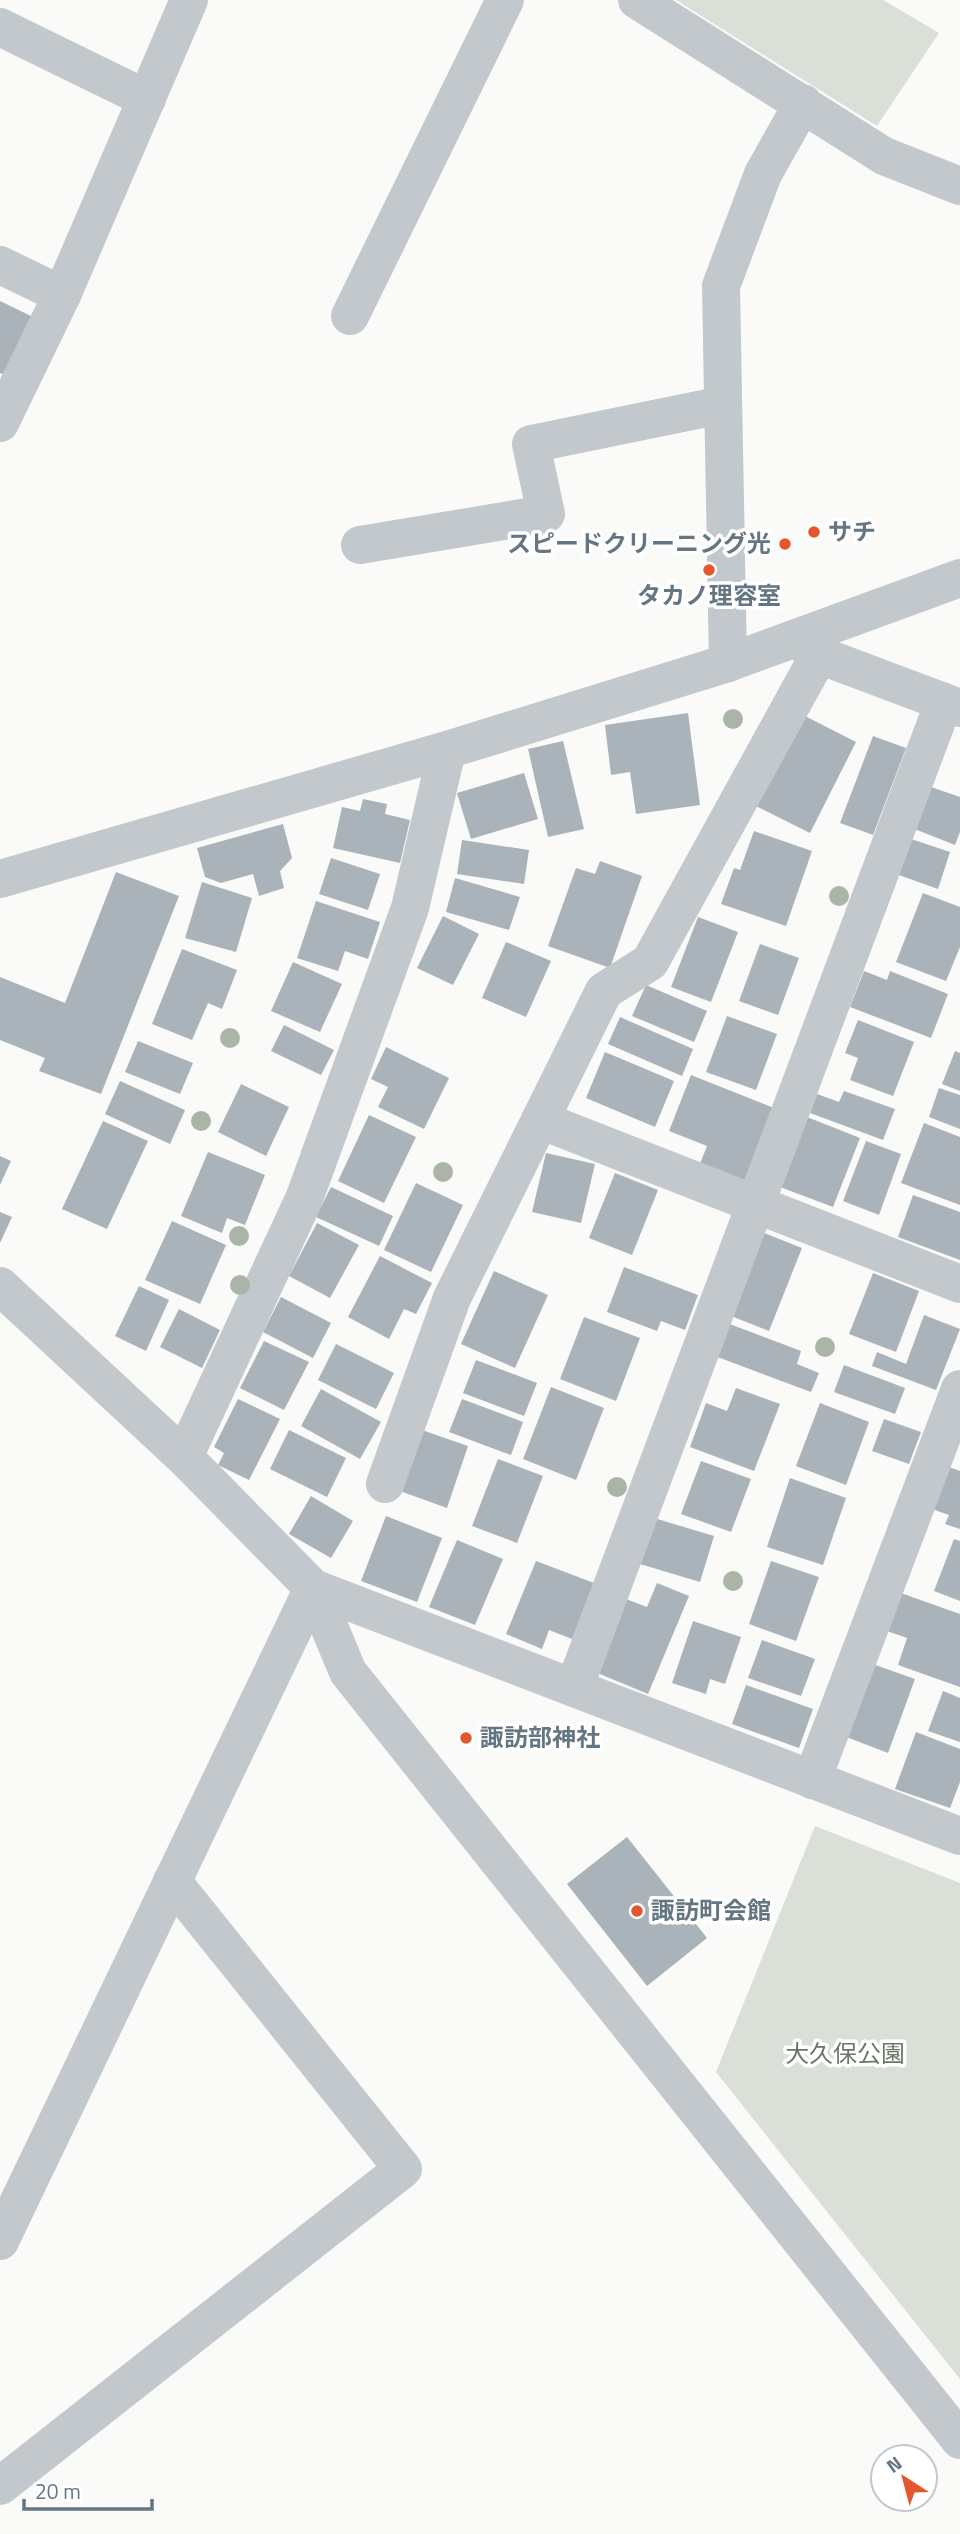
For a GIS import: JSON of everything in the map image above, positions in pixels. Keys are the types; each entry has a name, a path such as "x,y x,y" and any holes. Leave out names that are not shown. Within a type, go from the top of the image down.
{"street":[{"path":"0,423 62,295 190,0"},
{"path":"350,316 505,0"},
{"path":"637,0 884,156 960,186"},
{"path":"0,27 147,99"},
{"path":"729,663 721,286 763,174 803,103"},
{"path":"0,265 62,295"},
{"path":"360,545 546,514 531,444 722,405"},
{"path":"0,879 447,751 729,663 808,647 960,578"},
{"path":"574,1688 754,1205 952,705 808,647"},
{"path":"385,1484 452,1298 604,990 650,962 808,647"},
{"path":"184,1457 304,1199 410,908 447,751"},
{"path":"540,1120 960,1284"},
{"path":"5,1303 184,1457 313,1588 348,1672 960,2440"},
{"path":"811,1780 960,1389"},
{"path":"313,1588 960,1836"},
{"path":"0,2241 313,1588"},
{"path":"0,2486 403,2169 172,1881"}],"green space":[{"path":"676,0 883,0 939,33 877,126"},
{"name":"大久保公園","path":"815,1826 960,1883 960,2379 716,2072"}],"building":[{"path":"0,301 33,317 4,375 0,373"},
{"path":"688,713 700,805 636,814 630,772 611,775 605,725"},
{"path":"803,715 856,742 810,833 756,806"},
{"path":"873,736 906,748 873,835 840,823"},
{"path":"563,741 584,829 548,837 528,749"},
{"path":"524,773 538,819 471,839 457,793"},
{"path":"928,786 960,797 960,832 955,845 912,828"},
{"path":"363,799 387,804 385,814 410,820 400,863 333,848 342,807 360,811"},
{"path":"283,824 292,858 280,871 284,888 259,896 253,874 221,883 205,877 197,848"},
{"path":"754,831 812,851 786,926 721,904 734,868 740,870"},
{"path":"908,838 950,852 938,889 896,874"},
{"path":"462,840 529,850 524,884 457,874"},
{"path":"331,858 380,874 368,910 319,894"},
{"path":"600,861 642,876 610,968 548,946 576,868 595,874"},
{"path":"116,872 179,896 101,1094 39,1071 45,1058 0,1040 0,977 65,1003"},
{"path":"455,878 520,897 509,930 446,912"},
{"path":"202,882 252,898 236,952 185,938"},
{"path":"923,893 960,907 960,947 946,981 896,962"},
{"path":"316,901 380,922 368,959 345,951 338,971 297,958"},
{"path":"443,916 479,934 453,985 417,968"},
{"path":"698,917 738,932 711,1002 671,987"},
{"path":"506,942 551,961 526,1017 482,998"},
{"path":"760,944 799,958 778,1015 739,1001"},
{"path":"182,949 237,970 222,1009 208,1003 192,1040 152,1024"},
{"path":"293,962 342,984 320,1032 271,1011"},
{"path":"864,971 887,980 890,971 948,994 931,1038 850,1007"},
{"path":"646,985 707,1011 694,1042 632,1016"},
{"path":"727,1016 777,1034 756,1090 706,1072"},
{"path":"620,1017 693,1049 682,1076 608,1044"},
{"path":"858,1020 914,1042 893,1096 850,1080 858,1058 845,1053"},
{"path":"284,1025 334,1050 321,1075 271,1051"},
{"path":"138,1041 193,1063 180,1094 125,1072"},
{"path":"386,1047 449,1078 424,1129 378,1107 388,1087 371,1079"},
{"path":"955,1051 960,1053 960,1091 942,1084"},
{"path":"605,1052 674,1081 655,1127 586,1098"},
{"path":"691,1075 774,1108 743,1187 698,1169 707,1146 669,1131"},
{"path":"120,1081 185,1110 170,1144 105,1114"},
{"path":"241,1084 289,1107 266,1156 218,1132"},
{"path":"939,1088 960,1095 960,1129 929,1117"},
{"path":"844,1091 895,1109 883,1140 810,1113 817,1094 839,1102"},
{"path":"369,1115 416,1137 384,1203 338,1181"},
{"path":"807,1117 860,1138 833,1207 780,1187"},
{"path":"103,1121 148,1141 107,1229 62,1209"},
{"path":"924,1123 960,1137 960,1205 901,1183"},
{"path":"866,1141 901,1154 879,1215 843,1201"},
{"path":"208,1152 265,1175 245,1225 227,1218 222,1233 181,1216"},
{"path":"546,1153 595,1164 581,1223 532,1212"},
{"path":"0,1156 11,1161 0,1185"},
{"path":"615,1173 658,1190 632,1255 589,1238"},
{"path":"416,1183 463,1205 431,1272 384,1250"},
{"path":"331,1187 393,1216 379,1246 316,1217"},
{"path":"913,1195 960,1212 960,1260 898,1237"},
{"path":"0,1212 12,1217 0,1243"},
{"path":"172,1221 226,1245 200,1304 145,1280"},
{"path":"317,1223 359,1245 330,1298 289,1276"},
{"path":"764,1233 802,1248 769,1331 731,1316"},
{"path":"380,1256 432,1283 416,1314 404,1309 389,1339 348,1317"},
{"path":"624,1267 698,1295 685,1330 661,1321 657,1331 607,1312"},
{"path":"494,1271 548,1295 515,1368 461,1344"},
{"path":"873,1273 919,1291 896,1352 849,1334"},
{"path":"139,1286 169,1300 146,1351 115,1336"},
{"path":"281,1297 331,1323 313,1358 263,1332"},
{"path":"179,1309 220,1330 202,1368 160,1347"},
{"path":"924,1315 960,1329 936,1390 872,1366 877,1352 906,1364"},
{"path":"584,1317 640,1338 616,1401 560,1379"},
{"path":"727,1323 801,1351 797,1364 819,1373 811,1392 715,1356"},
{"path":"264,1341 309,1362 284,1410 240,1388"},
{"path":"336,1344 394,1373 376,1409 318,1380"},
{"path":"476,1360 537,1383 524,1416 463,1393"},
{"path":"844,1365 905,1388 895,1414 834,1392"},
{"path":"551,1387 604,1408 576,1480 523,1459"},
{"path":"736,1388 780,1404 754,1471 690,1447 706,1403 727,1411"},
{"path":"321,1389 381,1422 360,1459 301,1426"},
{"path":"238,1399 280,1419 249,1480 218,1465 224,1453 214,1447"},
{"path":"462,1399 523,1422 511,1455 449,1432"},
{"path":"820,1403 869,1422 846,1485 796,1466"},
{"path":"884,1419 921,1432 909,1464 872,1451"},
{"path":"419,1429 468,1446 447,1508 397,1490"},
{"path":"289,1430 346,1458 327,1497 270,1469"},
{"path":"498,1459 543,1476 517,1543 472,1526"},
{"path":"701,1461 751,1479 731,1532 681,1514"},
{"path":"946,1466 960,1471 960,1529 945,1524 949,1515 932,1509"},
{"path":"790,1478 846,1498 823,1565 767,1547"},
{"path":"311,1496 353,1521 331,1558 289,1534"},
{"path":"386,1516 442,1538 417,1602 361,1581"},
{"path":"654,1518 714,1536 700,1582 640,1564"},
{"path":"954,1539 960,1541 960,1601 934,1591"},
{"path":"457,1540 503,1559 475,1625 429,1607"},
{"path":"536,1561 594,1583 572,1639 549,1630 542,1649 506,1634"},
{"path":"771,1561 819,1577 796,1641 749,1624"},
{"path":"657,1583 689,1596 648,1694 595,1672 626,1599 647,1607"},
{"path":"898,1592 960,1614 960,1687 898,1665 907,1638 884,1630"},
{"path":"693,1621 741,1637 725,1684 710,1679 706,1694 672,1683"},
{"path":"762,1640 815,1659 801,1696 748,1678"},
{"path":"867,1662 915,1679 888,1753 841,1735"},
{"path":"746,1685 813,1709 799,1748 732,1724"},
{"path":"943,1691 960,1698 960,1742 928,1731"},
{"path":"916,1732 960,1749 960,1782 950,1808 895,1789"},
{"name":"諏訪町会館","path":"627,1837 707,1938 647,1986 567,1884"}],"place":[{"name":"サチ","path":"814,532"},
{"name":"スピードクリーニング光","path":"785,544"},
{"name":"タカノ理容室","path":"709,570"},
{"name":"諏訪部神社","path":"466,1738"},
{"name":"諏訪町会館","path":"637,1911"}]}
